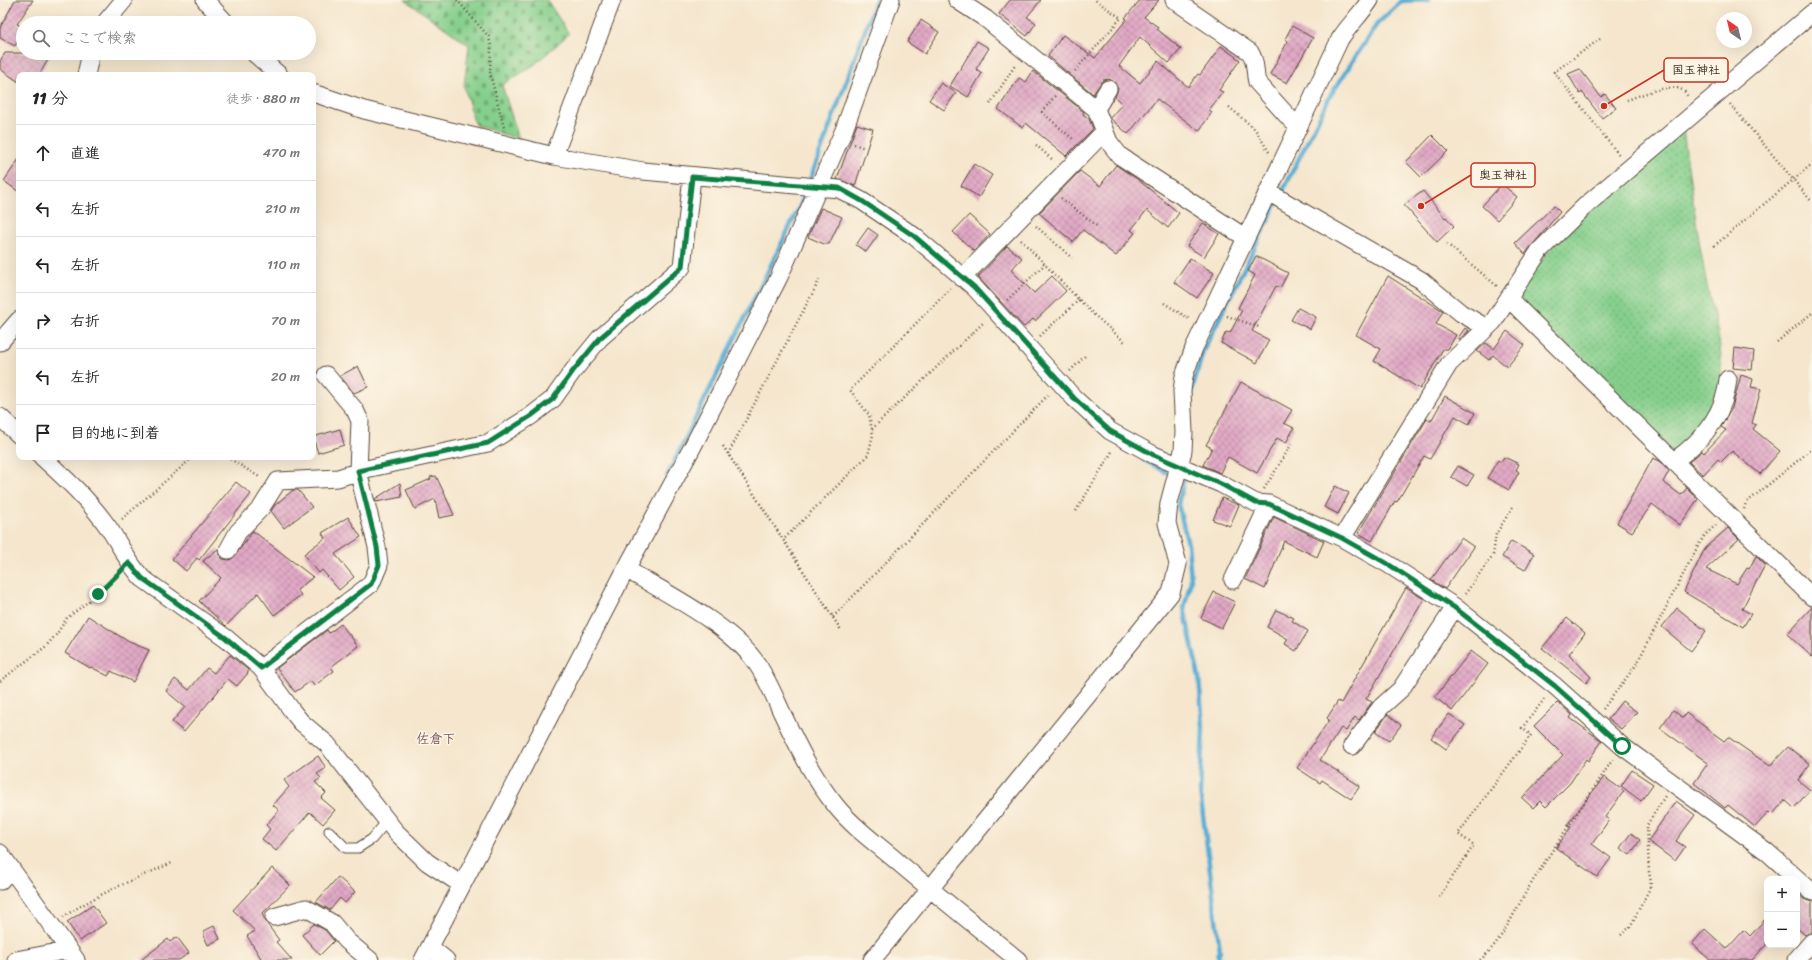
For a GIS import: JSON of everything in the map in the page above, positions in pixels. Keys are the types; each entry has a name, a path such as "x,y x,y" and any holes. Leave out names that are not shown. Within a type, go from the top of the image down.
{"street":[{"path":"111,16 124,0"},
{"path":"205,0 220,16"},
{"path":"554,156 612,0"},
{"path":"446,960 427,954 626,569 708,418 779,277 844,130 891,0"},
{"path":"957,0 986,19 1096,109 1104,132 1120,156 1246,238"},
{"path":"1174,0 1250,52 1256,66 1257,82 1292,121 1299,126"},
{"path":"872,960 1171,593 1178,564 1168,523 1169,503 1183,451 1184,432 1182,391 1184,376 1203,328 1340,39 1352,21 1370,0"},
{"path":"1342,538 1449,364 1494,322 1540,250 1584,207 1812,13"},
{"path":"87,72 89,60"},
{"path":"262,60 276,72"},
{"path":"1096,109 1108,89"},
{"path":"316,94 364,110 554,156 643,171 692,177 839,188 862,201 914,236 974,287 1093,417 1110,431 1179,467 1342,538 1388,564 1455,608 1555,686 1622,746 1766,851 1812,892"},
{"path":"962,278 1104,132"},
{"path":"228,550 238,532 261,508 278,481 338,478 358,471 488,443 531,416 553,399 573,371 600,338 682,267 692,177"},
{"path":"1268,192 1422,280 1461,313 1487,328"},
{"path":"1509,297 1511,301 1812,597"},
{"path":"0,342 16,323"},
{"path":"261,668 371,584 379,565 377,547 358,471 360,421 355,410 326,375"},
{"path":"1674,461 1702,435 1718,415 1723,404 1728,379"},
{"path":"0,417 16,432"},
{"path":"45,460 83,495 110,530 129,563 142,578 220,633 261,668 293,712 327,744 387,821 410,847 427,862 462,885"},
{"path":"1233,580 1262,503"},
{"path":"626,569 697,612 736,640 757,664 770,686 803,755 820,784 850,822 929,889 1018,960"},
{"path":"1352,746 1381,707 1401,689 1455,608"},
{"path":"0,853 5,874 52,925 73,955 16,960"},
{"path":"274,917 306,908 332,923 348,941 370,960"},
{"path":"1796,960 1812,942"}],"lane":[{"path":"329,831 346,848 358,848 372,839 387,821"}],"path":[{"path":"457,0 489,36 491,47 490,73 509,145"},
{"path":"1086,151 1042,112 1121,18 1095,0"},
{"path":"1600,39 1554,72 1622,159"},
{"path":"990,104 1024,50"},
{"path":"1628,100 1656,90 1676,87 1683,90 1698,110"},
{"path":"1720,91 1812,202"},
{"path":"1229,107 1255,129 1265,143 1278,171"},
{"path":"1036,145 1066,172"},
{"path":"1714,246 1812,164"},
{"path":"1049,189 1098,227"},
{"path":"1024,215 1072,258"},
{"path":"1010,229 1092,313 1125,342"},
{"path":"1447,244 1509,297"},
{"path":"872,429 1045,264"},
{"path":"728,454 821,277"},
{"path":"785,538 868,454 873,435 869,415 850,390 962,278"},
{"path":"1028,347 1080,299"},
{"path":"1164,303 1203,328"},
{"path":"1212,310 1259,327"},
{"path":"1777,342 1812,312"},
{"path":"833,617 1085,356"},
{"path":"1076,511 1121,438"},
{"path":"1262,503 1293,442"},
{"path":"728,454 724,446 841,630 833,617 728,454"},
{"path":"1593,721 1636,665 1705,535 1733,519 1746,503 1812,449"},
{"path":"110,530 190,460"},
{"path":"232,460 275,486"},
{"path":"1455,608 1493,555 1496,534 1514,505"},
{"path":"0,681 45,647 56,635 67,618 98,594 129,563"},
{"path":"1439,897 1474,845 1458,834 1531,735 1522,728 1555,686"},
{"path":"1480,960 1488,953 1499,937 1530,885 1622,746"},
{"path":"1621,935 1630,927 1650,888 1651,882 1648,872 1647,825 1672,783"},
{"path":"52,925 96,896 116,886 172,863"}],"green space":[{"path":"405,0 547,0 569,34 534,65 502,85 519,139 475,125 464,86 469,45"},
{"path":"1683,128 1704,270 1719,338 1721,372 1719,390 1711,414 1696,433 1672,453 1516,299 1542,258 1575,223"}],"building":[{"path":"15,0 33,0 22,16 16,16 15,46 0,38 0,28"},
{"path":"1010,0 1041,0 1027,17 1036,23 1027,36 999,14"},
{"path":"1140,0 1159,0 1144,17 1158,27 1157,29 1181,49 1169,63 1140,37 1119,66 1140,83 1158,61 1188,87 1198,74 1200,75 1221,46 1240,60 1219,90 1223,92 1209,110 1212,112 1199,131 1157,99 1128,134 1110,118 1122,104 1115,97 1118,89 1113,81 1109,79 1103,80 1093,94 1048,56 1063,35 1095,58 1127,19 1125,18"},
{"path":"921,20 939,32 925,54 907,42"},
{"path":"1292,26 1313,38 1287,83 1270,74 1288,41 1285,39"},
{"path":"977,41 989,48 976,69 982,73 968,97 950,86"},
{"path":"5,53 16,53 16,60 48,60 41,72 16,72 16,80 0,69 0,61"},
{"path":"1580,69 1601,97 1605,94 1616,108 1602,118 1582,92 1580,94 1568,74"},
{"path":"1033,71 1084,112 1083,114 1089,119 1093,129 1066,156 1026,123 1023,128 998,109 1019,78 1026,82"},
{"path":"941,83 956,93 944,110 929,100"},
{"path":"857,124 873,129 855,186 837,179"},
{"path":"1432,135 1448,151 1421,177 1406,162"},
{"path":"16,163 16,190 4,181"},
{"path":"974,164 992,175 979,197 961,186"},
{"path":"1116,165 1137,179 1179,213 1168,228 1147,210 1131,230 1135,233 1116,256 1083,230 1073,242 1039,213 1080,171 1100,186"},
{"path":"1502,184 1517,197 1497,220 1482,206"},
{"path":"1423,191 1445,218 1446,217 1454,226 1437,242 1404,205"},
{"path":"1554,206 1560,212 1525,254 1515,243"},
{"path":"821,208 842,217 829,244 824,244 808,237"},
{"path":"969,215 990,234 974,251 953,232"},
{"path":"1203,223 1219,234 1204,257 1187,246"},
{"path":"868,228 878,235 866,252 856,245"},
{"path":"1007,246 1022,258 1011,270 1034,293 1052,276 1066,291 1035,321 1033,319 1024,327 978,277"},
{"path":"1256,256 1288,273 1280,288 1276,286 1252,331 1269,340 1257,363 1221,343 1226,332 1230,333 1242,310 1238,308 1255,275 1248,271"},
{"path":"1190,258 1214,273 1197,298 1174,282"},
{"path":"1388,276 1443,311 1436,324 1456,335 1448,349 1443,349 1420,389 1374,361 1381,349 1356,335"},
{"path":"1298,308 1316,317 1310,329 1291,320"},
{"path":"1465,328 1469,331 1460,339 1458,338"},
{"path":"1507,331 1525,345 1507,367 1493,355 1489,360 1477,351 1486,343 1494,349"},
{"path":"1735,348 1754,351 1752,370 1733,368"},
{"path":"358,366 368,387 354,393 340,376"},
{"path":"1741,375 1753,379 1751,387 1761,389 1752,423 1756,425 1753,429 1780,451 1760,474 1732,451 1721,462 1718,459 1703,475 1689,462 1702,451 1704,453 1726,430 1721,427 1732,408"},
{"path":"1241,382 1292,410 1284,423 1294,428 1286,443 1277,438 1257,473 1228,457 1220,473 1203,465 1212,448 1206,445"},
{"path":"1445,396 1475,413 1469,424 1455,416 1430,459 1424,456 1397,502 1395,501 1372,541 1358,533 1427,419 1431,421"},
{"path":"340,429 344,445 318,453 316,447 316,436"},
{"path":"1504,457 1519,464 1516,470 1519,472 1509,490 1487,478 1498,460 1501,462"},
{"path":"1653,458 1660,461 1669,471 1663,482 1681,495 1687,488 1698,499 1680,525 1652,504 1632,532 1617,523"},
{"path":"1458,466 1474,475 1467,486 1451,477"},
{"path":"436,476 454,515 439,518 435,499 415,509 406,490 431,479 430,477"},
{"path":"236,482 251,494 199,560 197,558 186,571 172,559"},
{"path":"400,483 402,497 376,502 375,499"},
{"path":"1335,486 1349,493 1338,514 1324,507"},
{"path":"293,490 298,490 312,507 284,528 271,511 275,505"},
{"path":"1222,498 1239,505 1230,526 1213,520"},
{"path":"348,517 361,537 335,554 354,577 339,590 322,570 319,573 304,554 325,538 322,533"},
{"path":"1274,517 1324,541 1317,557 1284,541 1265,589 1245,579"},
{"path":"1728,528 1739,539 1706,569 1737,584 1747,568 1749,569 1756,556 1765,565 1742,609 1751,614 1743,627 1684,592 1705,548"},
{"path":"253,531 313,577 297,590 301,595 274,615 258,593 226,626 199,601 221,578 203,561 218,549 219,555 223,559 229,560 233,558"},
{"path":"1461,538 1474,547 1445,589 1431,580"},
{"path":"1511,541 1534,554 1525,570 1502,557"},
{"path":"1406,588 1424,599 1366,699 1372,702 1359,720 1355,717 1346,731 1341,728 1320,760 1360,786 1351,799 1322,780 1320,783 1297,768 1329,720 1327,718 1338,701 1341,703"},
{"path":"1214,592 1235,602 1222,628 1201,618"},
{"path":"1812,607 1812,657 1787,634"},
{"path":"1677,608 1706,631 1691,651 1662,627"},
{"path":"1276,610 1294,618 1292,621 1308,631 1296,651 1285,644 1288,639 1267,627"},
{"path":"88,616 129,642 149,650 133,682 111,671 108,676 91,667 90,668 65,653"},
{"path":"1567,618 1585,633 1569,654 1591,677 1586,683 1542,648"},
{"path":"341,624 358,646 331,667 334,671 314,686 311,681 295,692 277,668 327,630 329,633"},
{"path":"1471,651 1488,664 1452,711 1435,697"},
{"path":"230,655 248,670 248,673 237,686 228,679 184,732 172,722 185,707 166,691 175,679 189,690 207,668 214,673"},
{"path":"1622,701 1637,712 1621,729 1608,719"},
{"path":"1558,702 1572,715 1570,718 1602,741 1588,761 1586,759 1570,783 1546,807 1540,801 1533,808 1522,798 1563,755 1534,726"},
{"path":"1673,710 1683,718 1686,713 1724,741 1728,737 1770,766 1788,747 1810,764 1798,780 1810,790 1794,808 1785,800 1772,815 1769,812 1755,827 1728,805 1725,808 1694,783 1708,763 1660,728"},
{"path":"1388,714 1401,725 1389,741 1375,732"},
{"path":"1449,714 1465,725 1446,749 1431,738"},
{"path":"318,756 326,768 317,774 321,778 315,782 326,793 321,798 335,810 323,824 310,812 276,851 262,839 270,829 266,825 279,810 273,805 289,787 284,780"},
{"path":"1632,770 1653,784 1641,801 1621,786"},
{"path":"1604,777 1624,791 1605,817 1609,820 1592,844 1611,858 1597,877 1556,848 1571,827 1567,825"},
{"path":"1676,801 1695,815 1676,841 1685,847 1675,861 1648,841"},
{"path":"1631,833 1640,840 1630,855 1620,848"},
{"path":"272,868 290,885 262,914 267,924 279,940 276,942 292,960 262,960 247,936 255,931 233,910"},
{"path":"338,877 355,892 345,903 340,898 330,910 316,902"},
{"path":"1800,895 1806,900 1812,902 1812,932 1805,935 1800,931"},
{"path":"93,905 106,923 80,941 67,922"},
{"path":"1764,920 1764,947 1752,960 1710,960 1692,944 1705,929 1727,949 1744,930 1750,936"},
{"path":"314,924 325,930 334,941 320,955 302,935"},
{"path":"214,926 220,939 208,945 204,936 204,931"},
{"path":"177,937 189,953 179,960 141,960 168,939 170,942"}],"waterway":[{"path":"809,183 876,0"},
{"path":"1190,398 1203,351 1330,96 1377,24 1402,1 1428,0"},
{"path":"667,476 801,204 806,190"},
{"path":"1143,459 1173,476"},
{"path":"1184,479 1178,504 1188,544 1191,580 1184,608 1199,677 1203,727 1200,791 1220,951 1218,955 1219,960"}],"place":[{"name":"国玉神社","path":"1604,106"},
{"name":"奥玉神社","path":"1421,206"}],"district":[{"name":"佐倉下","path":"436,738"}],"route":[{"path":"98,594 129,563 142,578 189,610 226,638 261,668 371,584 379,565 377,547 358,471 488,443 531,416 553,399 573,371 600,338 682,267 692,177 839,188 862,201 914,236 974,287 1074,398 1110,431 1154,455 1221,484 1256,503 1269,504 1342,538 1388,564 1455,608 1555,686 1622,746"}]}
